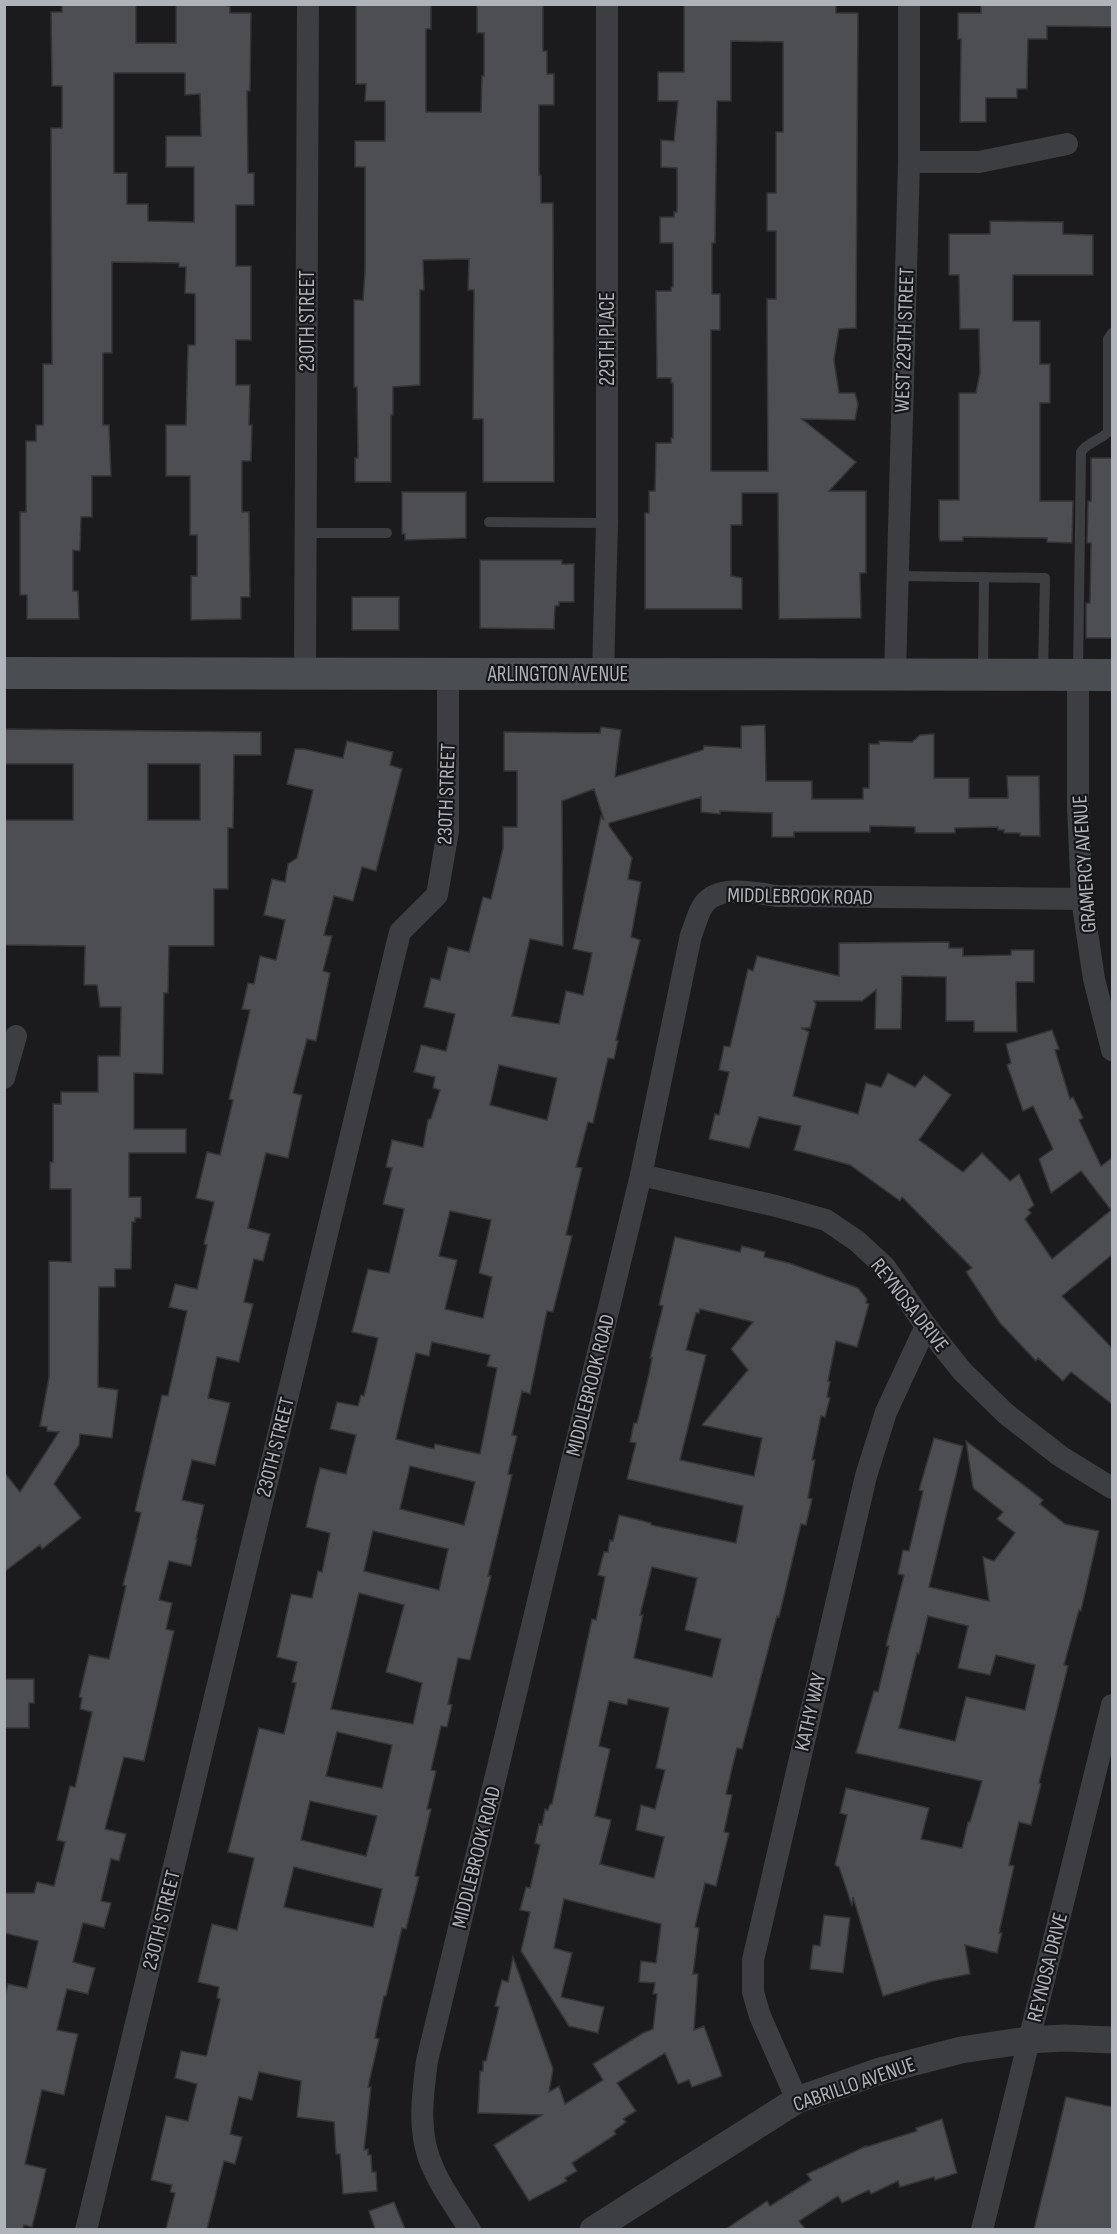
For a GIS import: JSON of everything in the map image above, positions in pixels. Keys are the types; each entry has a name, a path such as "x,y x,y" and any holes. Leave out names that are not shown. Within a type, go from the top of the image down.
{"main road":[{"name":"ARLINGTON AVENUE","path":"4,673 1113,675"}],"street":[{"name":"230TH STREET","path":"305,674 308,4"},
{"name":"229TH PLACE","path":"603,674 607,523 607,4"},
{"name":"WEST 229TH STREET","path":"895,675 909,162 909,4"},
{"path":"909,162 979,162 1068,144"},
{"name":"230TH STREET","path":"86,2229 400,932 437,895 448,831 448,674"},
{"name":"GRAMERCY AVENUE","path":"1078,675 1078,806 1082,899 1094,979 1113,1050"},
{"name":"MIDDLEBROOK ROAD","path":"470,2229 433,2170 423,2136 421,2103 427,2061 640,1175 692,935 704,904 713,896 727,892 750,892 777,896 1082,899"},
{"path":"4,1078 16,1036"},
{"name":"REYNOSA DRIVE","path":"640,1175 776,1206 826,1220 857,1241 885,1267 926,1326 962,1371 1005,1413 1060,1456 1102,1484 1113,1488"},
{"name":"KATHY WAY","path":"797,2100 760,2016 753,1992 753,1960 866,1476 886,1412 926,1326"},
{"name":"REYNOSA DRIVE","path":"982,2229 1113,1705"},
{"name":"CABRILLO AVENUE","path":"593,2229 797,2100 880,2072 950,2053 1028,2040 1065,2038 1113,2040"}],"lane":[{"path":"1078,675 1081,452 1084,447 1105,436 1108,432 1108,339 1113,333"},
{"path":"489,522 607,523"},
{"path":"306,533 387,533"},
{"path":"898,576 1045,578 1043,675"},
{"path":"983,675 984,577"}],"building":[{"path":"62,4 136,4 136,43 176,43 176,4 227,4 230,6 230,13 251,13 250,91 247,91 248,173 254,173 254,205 236,205 236,266 251,266 251,340 236,340 236,385 250,385 249,425 252,425 251,461 242,461 242,512 249,512 250,597 241,597 241,619 191,620 191,576 197,576 197,535 190,535 190,476 166,476 166,425 186,425 188,345 195,345 195,294 185,293 186,267 179,267 179,263 112,262 112,353 103,353 103,425 109,425 111,476 92,476 92,517 81,517 80,551 73,550 73,591 78,591 79,619 27,619 27,595 20,595 20,512 26,512 26,441 36,441 36,425 43,425 43,364 52,364 51,128 62,128 62,86 52,86 51,12 62,12","holes":["114,73 185,73 185,95 200,94 201,136 166,136 166,167 194,167 194,222 148,221 148,204 127,204 127,173 114,173"]},
{"path":"356,4 431,4 431,29 426,29 426,112 481,112 484,33 477,33 477,4 543,4 543,51 547,51 547,74 554,74 554,105 539,105 539,175 541,175 541,203 553,203 554,482 483,482 483,419 473,419 474,290 468,290 469,259 423,260 424,290 420,290 420,385 393,387 391,482 355,482 355,458 358,458 357,387 354,387 354,300 363,300 365,167 355,167 355,141 385,141 385,101 365,101 366,84 356,84"},
{"path":"684,4 836,4 836,13 858,13 856,328 839,329 834,360 839,393 855,393 858,404 855,420 802,419 856,462 829,491 866,491 866,573 860,573 861,618 779,619 778,493 742,493 742,525 731,525 731,576 742,578 742,609 645,609 645,513 649,513 649,491 655,491 656,443 671,443 671,438 673,438 673,383 671,383 671,378 657,378 656,291 671,291 673,287 673,243 660,243 660,217 674,217 674,212 677,212 677,168 661,167 661,140 674,141 678,101 658,101 658,72 684,72","holes":["731,41 783,42 783,132 776,132 776,193 767,193 767,231 776,231 776,299 767,299 768,471 711,471 711,330 720,330 720,294 712,294 717,101 731,101"]},
{"path":"981,4 1113,4 1113,27 1047,26 1047,39 1028,39 1027,89 1017,89 1017,98 986,98 986,122 960,122 961,39 958,39 958,13 981,13"},
{"path":"990,221 1063,222 1063,234 1093,235 1093,275 1013,275 1013,321 1040,321 1040,364 1050,364 1050,403 1040,403 1040,501 1073,501 1072,543 1047,542 1047,538 963,537 963,541 940,541 939,500 959,500 959,393 976,393 980,373 979,329 960,329 959,275 949,275 949,234 990,234"},
{"path":"1091,458 1113,458 1113,638 1086,638 1086,603 1090,603 1091,543 1087,543 1088,501 1091,501"},
{"path":"402,492 466,492 466,538 405,540 405,534 402,534"},
{"path":"480,560 562,560 562,564 574,564 574,602 559,602 559,606 555,606 554,629 480,628"},
{"path":"352,597 399,597 399,630 352,630"},
{"path":"765,725 766,781 812,781 812,799 863,799 863,788 869,788 869,744 879,744 879,741 912,742 920,735 934,734 934,778 969,778 969,798 1008,798 1007,776 1039,776 1040,836 1004,833 1004,830 998,830 998,827 955,828 955,833 915,833 915,827 870,826 870,832 794,832 794,837 772,837 772,813 701,812 701,797 609,823 632,858 628,879 641,882 631,937 640,940 616,1040 618,1041 614,1059 608,1058 593,1123 588,1122 576,1167 582,1168 566,1235 572,1236 553,1312 547,1311 530,1394 522,1391 512,1435 517,1436 508,1474 512,1475 488,1576 491,1576 470,1660 458,1658 448,1704 452,1705 447,1727 441,1726 431,1770 436,1771 427,1809 431,1809 415,1876 419,1877 406,1929 402,1928 386,1996 384,1996 375,2038 379,2039 368,2087 371,2087 364,2150 368,2149 368,2155 371,2155 372,2172 376,2172 377,2191 343,2194 340,2154 336,2154 334,2122 297,2117 301,2081 259,2072 252,2100 239,2097 230,2134 242,2137 235,2164 224,2161 207,2229 166,2229 175,2193 170,2192 172,2185 151,2180 166,2116 188,2121 197,2084 175,2078 181,2051 206,2056 207,2054 220,1999 217,1998 219,1987 198,1982 206,1948 212,1924 237,1930 254,1858 228,1852 259,1728 284,1734 296,1683 292,1682 297,1662 277,1657 291,1594 312,1598 318,1571 322,1572 330,1533 306,1527 315,1487 320,1468 346,1474 356,1435 330,1429 337,1402 358,1406 361,1395 364,1396 378,1338 352,1332 368,1269 389,1273 404,1209 383,1204 392,1168 386,1167 392,1140 423,1147 428,1120 431,1118 440,1090 433,1088 435,1077 414,1072 421,1045 446,1051 455,1014 424,1007 431,978 440,980 448,947 469,952 483,897 491,899 503,848 503,827 517,827 517,771 504,771 504,732 600,733 601,727 621,730 615,777 703,750 704,746 741,748 741,726","holes":["594,789 604,820 601,816 573,949 592,953 583,995 566,991 559,1024 512,1016 530,939 563,946 562,801","499,1065 557,1078 547,1120 490,1105","450,1211 491,1220 479,1273 492,1277 483,1318 445,1309 457,1260 439,1256","432,1342 490,1355 487,1366 497,1368 480,1454 435,1444 434,1449 396,1439 416,1353 429,1356","410,1466 475,1482 464,1525 400,1509","373,1531 448,1549 439,1590 364,1571","359,1593 404,1605 386,1672 422,1683 413,1724 331,1709","337,1732 392,1745 382,1788 326,1776","310,1801 377,1816 366,1856 301,1840","294,1867 382,1889 373,1927 284,1907"]},
{"path":"4,729 261,732 261,755 234,755 233,828 228,828 228,889 214,889 214,946 169,946 168,993 164,993 163,1074 134,1073 134,1129 186,1129 186,1153 129,1153 129,1197 141,1197 141,1218 135,1218 135,1222 132,1222 131,1269 115,1269 115,1287 99,1287 98,1387 118,1390 112,1438 80,1434 79,1445 54,1484 81,1518 42,1549 40,1545 4,1572 4,1472 20,1492 59,1432 47,1431 47,1427 40,1426 49,1377 49,1261 71,1262 71,1189 50,1189 50,1162 53,1162 53,1104 61,1104 61,1092 98,1092 98,1056 120,1056 121,1007 100,1007 97,985 84,985 85,946 4,945 4,820 73,820 73,764 4,764","holes":["148,764 200,764 200,820 148,820"]},
{"path":"347,741 393,752 390,765 402,769 376,871 362,867 353,901 334,896 324,935 332,936 323,971 330,973 316,1041 307,1039 293,1093 302,1095 288,1158 266,1153 248,1228 270,1234 263,1261 254,1259 244,1302 253,1304 239,1362 217,1357 208,1398 230,1403 215,1465 192,1460 182,1500 204,1505 191,1566 169,1561 159,1600 172,1603 166,1629 174,1631 144,1761 124,1757 105,1829 126,1834 119,1861 111,1859 101,1901 111,1903 104,1928 83,1923 73,1962 95,1968 88,1994 67,1989 57,2030 78,2034 64,2095 42,2090 25,2164 46,2169 40,2195 32,2227 24,2225 23,2229 4,2229 4,1998 8,1984 27,1988 38,1941 4,1933 4,1893 34,1893 37,1882 54,1886 65,1842 57,1840 70,1786 75,1787 92,1712 80,1709 82,1698 79,1697 89,1655 109,1659 126,1586 123,1585 141,1513 135,1511 162,1395 168,1396 187,1311 169,1307 175,1284 197,1289 214,1202 196,1198 207,1152 220,1155 233,1100 229,1099 250,1010 242,1009 248,983 254,984 260,956 276,960 285,920 264,915 272,879 285,882 288,864 297,858 313,790 287,784 295,749 343,758"},
{"path":"949,942 949,948 963,948 963,956 1011,955 1011,950 1034,950 1034,982 1016,982 1017,1032 974,1032 974,1021 946,1021 946,977 902,976 901,1029 875,1029 876,990 862,1001 814,1001 816,1004 810,1028 801,1028 809,1032 793,1096 858,1114 866,1083 881,1087 888,1073 915,1087 924,1075 951,1095 919,1140 963,1172 982,1153 1010,1181 1019,1174 1034,1205 1028,1210 1031,1213 1025,1219 1052,1259 1111,1210 1081,1171 1051,1193 1039,1159 1053,1149 1033,1106 1023,1111 1007,1065 1011,1063 1006,1044 1052,1030 1059,1049 1055,1050 1070,1099 1073,1097 1083,1118 1079,1120 1101,1166 1113,1157 1113,1254 1062,1296 1113,1349 1113,1405 1071,1372 1063,1381 1038,1358 1036,1361 1000,1323 966,1272 972,1268 902,1197 900,1201 850,1165 794,1150 801,1126 759,1117 749,1148 709,1139 715,1114 719,1115 729,1072 719,1070 724,1046 730,1047 748,969 753,971 757,956 839,976 839,943"},
{"path":"675,1237 740,1252 742,1246 765,1252 764,1257 789,1263 858,1288 867,1299 866,1303 869,1304 857,1347 836,1341 828,1381 830,1382 827,1397 830,1398 825,1417 821,1416 812,1460 815,1460 808,1498 812,1499 806,1525 801,1524 779,1617 777,1616 742,1749 737,1748 726,1794 732,1795 724,1832 729,1833 716,1886 705,1883 695,1927 699,1928 693,1974 698,1974 694,2030 704,2026 722,2076 692,2087 689,2080 678,2084 665,2053 617,2083 636,2111 623,2119 626,2122 614,2131 616,2134 572,2163 577,2171 565,2178 567,2181 529,2201 494,2145 542,2115 478,2113 480,2071 483,2071 483,2061 486,2061 499,2007 495,2006 502,1980 508,1982 513,1957 553,2069 549,2092 559,2086 565,2104 603,2080 593,2064 653,2029 657,1994 653,1994 655,1983 639,1982 641,1961 656,1963 661,1924 564,1899 554,1948 572,1953 561,1997 604,2007 598,2033 569,2026 521,1951 530,1912 520,1910 526,1887 530,1888 540,1845 535,1843 539,1824 542,1825 545,1809 548,1810 552,1804 592,1619 596,1620 605,1577 598,1575 604,1552 608,1552 610,1540 613,1541 619,1515 651,1523 651,1525 736,1543 743,1506 627,1479 636,1443 630,1442 649,1374 652,1358 650,1358 663,1306 659,1305","holes":["700,1309 753,1322 731,1349 748,1370 702,1425 762,1438 754,1476 680,1460 706,1355 686,1350 696,1313 699,1313","652,1567 697,1578 685,1630 721,1639 712,1677 634,1658 643,1615 640,1615","628,1699 669,1708 656,1768 665,1770 655,1809 641,1805 636,1830 664,1837 654,1878 600,1864 611,1820 595,1816 610,1749 599,1746 609,1701 627,1705"]},
{"path":"934,1438 963,1446 929,1587 989,1601 983,1557 994,1561 1015,1533 997,1519 1003,1512 973,1488 966,1441 1043,1500 1040,1504 1065,1524 1099,1531 1081,1611 1079,1610 1064,1665 1068,1666 1031,1825 1019,1822 1009,1865 1014,1866 999,1933 1002,1933 997,1953 965,1945 970,1974 933,1981 883,1996 853,1897 852,1906 839,1867 835,1865 847,1815 840,1813 846,1788 929,1808 921,1839 962,1848 982,1781 856,1753 874,1691 878,1692 889,1646 886,1646 904,1575 898,1574 903,1550 909,1551 923,1491 919,1490","holes":["928,1616 968,1626 958,1668 990,1675 996,1655 1035,1665 1025,1710 966,1697 955,1741 899,1728"]},
{"path":"4,1679 34,1679 34,1703 29,1703 29,1728 4,1728"},
{"path":"824,1915 850,1918 843,1973 810,1969 813,1945 820,1946"},
{"path":"1066,2097 1113,2107 1113,2229 1034,2229"},
{"path":"942,2119 957,2173 900,2187 898,2181 871,2194 869,2190 842,2203 838,2196 799,2221 805,2229 726,2229 767,2201 770,2206 811,2180 807,2174 866,2146 917,2131 916,2128"},
{"path":"394,2202 405,2229 375,2229 369,2211"}]}
